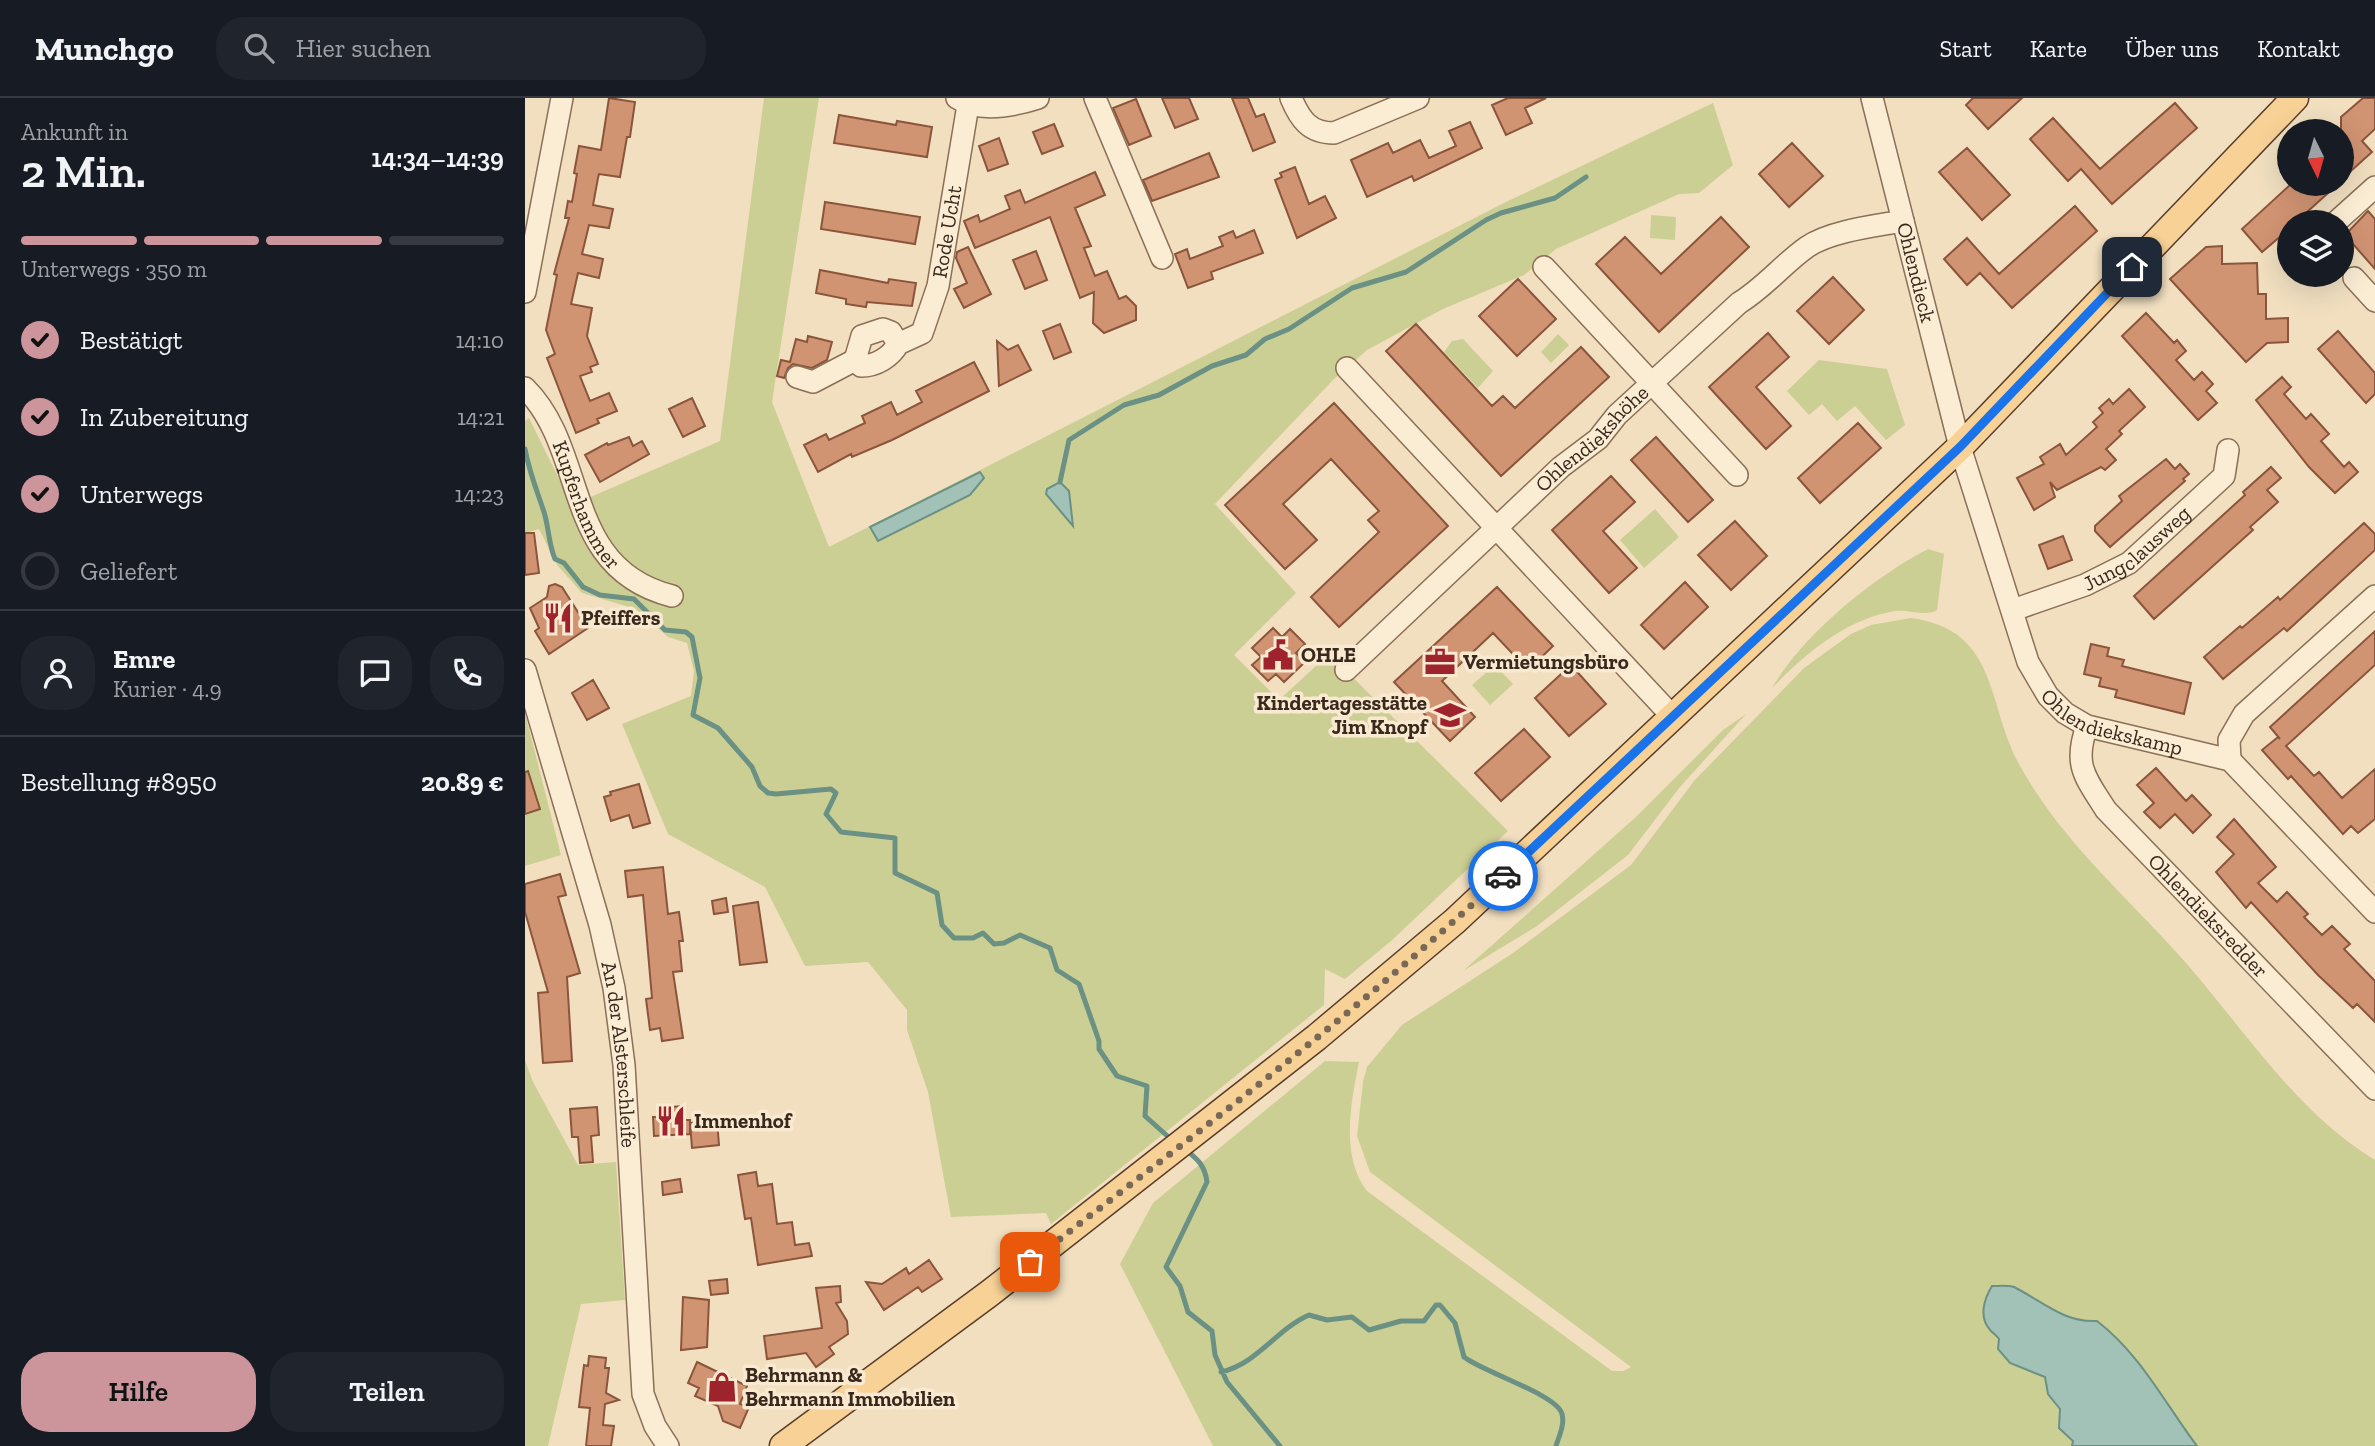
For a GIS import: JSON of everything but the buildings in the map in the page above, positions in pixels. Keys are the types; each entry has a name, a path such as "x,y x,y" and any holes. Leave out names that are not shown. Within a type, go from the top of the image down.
{"main road":[{"path":"783,1446 990,1293 1318,1037 1455,921 1960,447 2295,98"}],"street":[{"path":"525,292 562,98"},
{"path":"963,102 1014,106 1038,98"},
{"path":"1095,98 1162,258"},
{"path":"1291,98 1301,120 1312,129 1334,133 1418,98"},
{"name":"Ohlendieck","path":"1872,98 1960,447"},
{"name":"Rode Ucht","path":"855,360 861,366 868,366 893,354 898,344 922,333 937,285 963,102"},
{"path":"2349,210 2375,187"},
{"name":"Ohlendiekshöhe","path":"1346,670 1561,467 1598,439 1617,415 1739,303 1761,290 1808,246 1827,237 1903,221"},
{"path":"1545,267 1737,475"},
{"path":"2354,278 2375,301"},
{"path":"797,377 813,382 855,360 862,335 872,331 891,332 898,344"},
{"path":"1347,368 1672,716"},
{"name":"Kupferhammer","path":"525,388 540,403 587,520 605,554 626,577 652,591 672,596"},
{"name":"Ohlendiekskamp","path":"1960,447 2035,677 2065,713 2087,726 2230,760"},
{"name":"Jungclausweg","path":"2013,610 2085,585 2129,563 2224,476 2228,450"},
{"path":"2375,596 2244,714 2229,740 2230,760 2375,912"},
{"name":"An der Alsterschleife","path":"525,670 609,960 624,1065 643,1394 651,1417 668,1446"},
{"name":"Ohlendieksredder","path":"2087,726 2079,758 2085,776 2106,810 2375,1089"}],"green space":[{"path":"764,98 819,98 772,402 829,547 1504,203 1713,103 1733,165 1699,193 1679,194 1556,249 1524,275 1443,309 1367,350 1333,380 1215,504 1296,593 1234,655 1279,700 1329,654 1508,831 1391,941 1345,979 1325,969 1324,1005 1051,1224 1046,1213 951,1217 928,1092 907,1030 907,1010 868,962 805,966 765,887 668,834 622,724 691,696 694,671 687,643 668,637 636,609 582,593 558,566 539,529 525,533 525,421 529,418 572,505 720,441"},
{"path":"1651,215 1676,217 1675,240 1650,238"},
{"path":"1558,334 1569,345 1551,363 1541,352"},
{"path":"1463,339 1493,371 1478,388 1444,352 1452,341"},
{"path":"1819,360 1887,369 1905,425 1886,440 1855,406 1837,421 1822,404 1809,415 1787,391"},
{"path":"1655,509 1679,537 1644,568 1620,540"},
{"path":"1928,549 1944,554 1937,610 1928,613 1895,611 1860,621 1813,650 1772,688 1802,647 1841,609 1885,575"},
{"path":"1911,618 1940,625 1960,637 1975,653 1994,694 2008,741 2019,764 2053,817 2093,864 2178,954 2293,1091 2318,1117 2375,1160 2375,1446 1213,1446 1120,1264 1153,1203 1325,1061 1359,1062 1351,1111 1350,1145 1353,1162 1367,1191 1612,1371 1623,1371 1631,1367 1370,1172 1357,1136 1367,1067 1402,1025 1513,953 1631,865 1694,781 1804,668 1851,634 1871,625"},
{"path":"1495,665 1513,684 1490,705 1472,685"},
{"path":"525,713 561,855 525,866"},
{"path":"1746,714 1680,787 1628,855 1537,926 1463,971 1637,816 1723,730"},
{"path":"525,1060 533,1082 578,1165 616,1162 625,1300 581,1304 548,1446 525,1446"}],"water":[{"path":"980,472 984,478 970,495 878,541 870,527"},
{"path":"1060,482 1069,491 1073,526 1046,494 1047,489"},
{"path":"1992,1286 2014,1287 2064,1315 2085,1321 2097,1321 2113,1334 2139,1364 2197,1446 2072,1446 2073,1441 2059,1428 2060,1409 2048,1394 2045,1377 2010,1363 1998,1349 1999,1339 1987,1326 1983,1314"}],"waterway":[{"path":"1060,482 1069,440 1124,405 1159,395 1212,366 1246,355 1265,339 1289,329 1352,288 1406,272 1486,220 1501,213 1555,198 1586,177"},
{"path":"525,449 555,559 564,563 583,587 600,595 634,599 665,630 686,632 692,637 700,678 693,715 718,728 752,767 760,786 768,793 831,789 836,793 826,814 841,832 895,838 895,873 937,893 942,925 954,938 973,938 983,933 994,944 1004,943 1020,935 1050,948 1057,970 1079,984 1099,1041 1099,1049 1117,1076 1147,1086 1145,1116 1173,1141"},
{"path":"1187,1151 1201,1164 1207,1182 1166,1267 1180,1286 1188,1312 1212,1331 1215,1355 1227,1382 1280,1446"},
{"path":"1221,1372 1245,1362 1309,1315 1327,1320 1352,1317 1369,1330 1401,1321 1424,1321 1436,1305 1440,1305 1455,1323 1464,1357 1548,1399 1557,1407 1563,1422 1556,1446"}],"way so far":[{"path":"1030,1262 1318,1037 1455,921 1503,876"}],"place":[{"name":"Pfeiffers","path":"558,618"},
{"name":"OHLE","path":"1278,655"},
{"name":"Vermietungsbüro","path":"1440,662"},
{"name":"Kindertagesstätte Jim Knopf","path":"1450,715"},
{"name":"Immenhof","path":"671,1121"},
{"name":"Behrmann & Behrmann Immobilien","path":"722,1387"}],"route":[{"path":"1503,876 1926,480 2132,267"}]}
